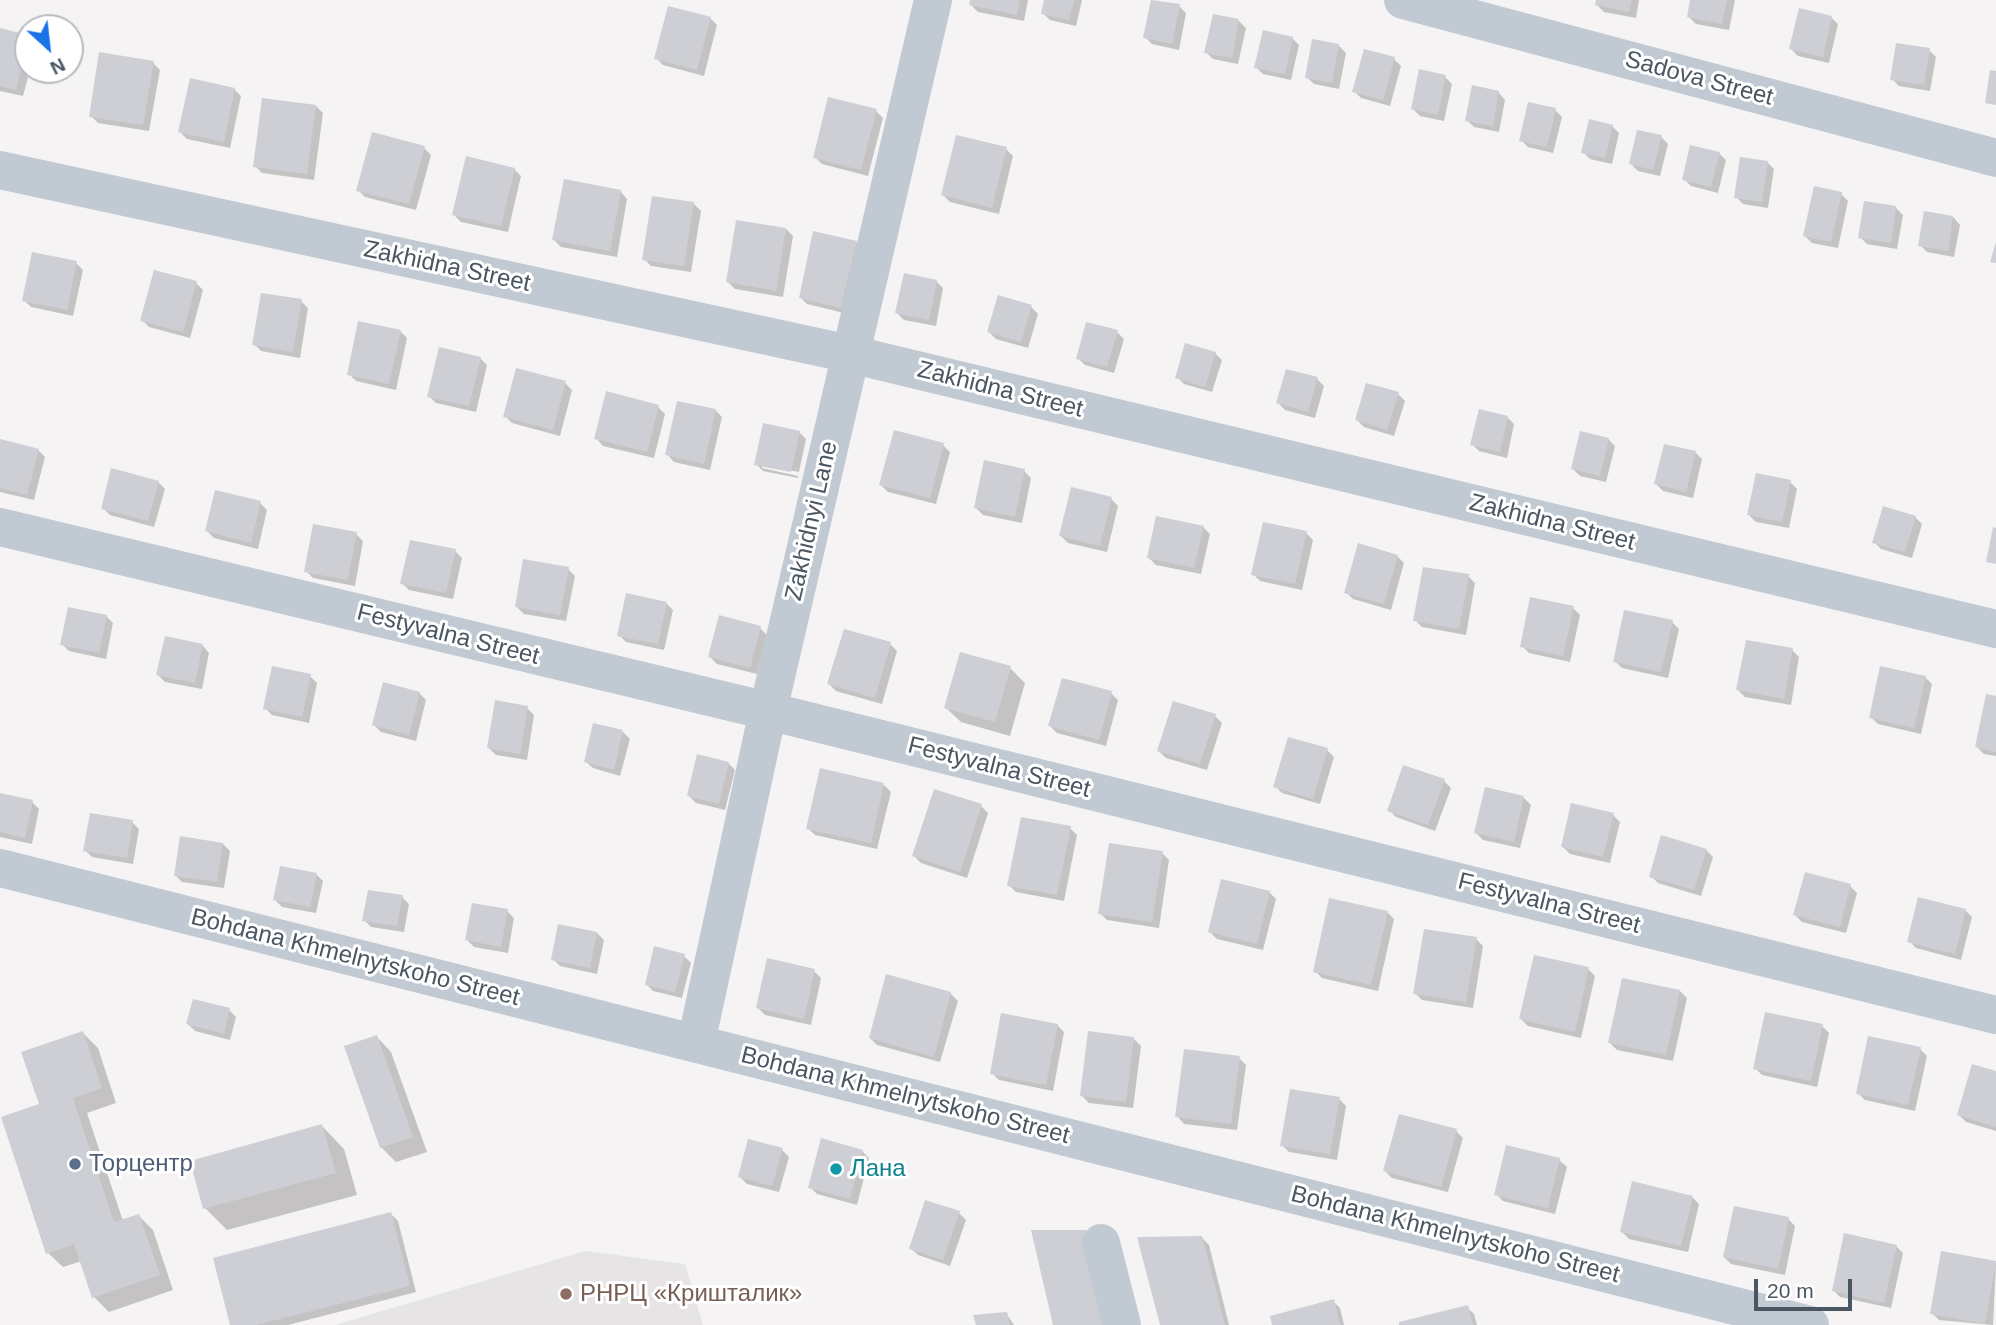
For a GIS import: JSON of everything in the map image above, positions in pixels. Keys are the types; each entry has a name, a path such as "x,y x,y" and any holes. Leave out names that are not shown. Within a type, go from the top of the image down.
{"street":[{"name":"Zakhidnyi Lane","path":"696,1044 768,711 933,0"},
{"name":"Sadova Street","path":"1403,0 1996,158"},
{"name":"Zakhidna Street","path":"0,170 850,354 1996,629"},
{"name":"Festyvalna Street","path":"0,527 768,711 1996,1015"},
{"name":"Bohdana Khmelnytskoho Street","path":"0,868 1810,1325"},
{"path":"1101,1243 1122,1325"}],"shaded area":[{"name":"РНРЦ «Кришталик»","path":"585,1251 685,1264 703,1325 335,1325"}],"building":[{"path":"970,0 1020,0 1017,15 969,5"},
{"path":"1044,0 1074,0 1069,20 1041,14"},
{"path":"1151,0 1180,4 1172,44 1143,38"},
{"path":"1596,0 1632,0 1629,12 1595,5"},
{"path":"1690,0 1727,0 1722,24 1687,17"},
{"path":"668,6 711,17 697,70 654,59"},
{"path":"1799,8 1832,16 1823,57 1789,49"},
{"path":"1213,14 1239,19 1232,58 1204,53"},
{"path":"0,28 14,32 14,84 17,84 16,90 0,86"},
{"path":"1263,30 1293,37 1285,74 1254,68"},
{"path":"1312,39 1339,44 1332,83 1305,78"},
{"path":"1896,43 1930,48 1924,85 1890,80"},
{"path":"1364,49 1395,57 1383,100 1352,92"},
{"path":"99,52 154,61 143,125 89,117"},
{"path":"1419,69 1446,75 1438,115 1411,109"},
{"path":"1990,70 1996,71 1996,105 1985,103"},
{"path":"190,78 235,88 224,142 178,132"},
{"path":"1472,85 1499,91 1493,126 1465,121"},
{"path":"828,97 877,109 861,170 813,158"},
{"path":"262,98 316,105 307,174 253,167"},
{"path":"1528,102 1556,108 1547,147 1519,141"},
{"path":"1589,119 1613,125 1605,158 1581,153"},
{"path":"1637,130 1662,135 1653,170 1629,164"},
{"path":"372,132 425,146 409,204 356,191"},
{"path":"956,135 1007,147 992,208 941,195"},
{"path":"1690,145 1720,152 1711,187 1682,180"},
{"path":"466,156 515,168 501,226 452,215"},
{"path":"1740,157 1768,161 1762,202 1734,198"},
{"path":"564,179 621,190 610,251 552,240"},
{"path":"1814,186 1842,192 1831,242 1803,236"},
{"path":"652,196 694,202 684,266 642,260"},
{"path":"1864,201 1896,206 1891,243 1858,238"},
{"path":"1924,211 1953,216 1948,251 1918,246"},
{"path":"736,220 786,228 776,291 726,282"},
{"path":"813,231 857,241 841,308 799,298"},
{"path":"1996,242 1996,263 1990,262"},
{"path":"32,252 77,261 67,310 22,301"},
{"path":"154,270 197,281 183,332 140,321"},
{"path":"904,273 937,280 929,320 895,313"},
{"path":"261,293 302,299 293,352 252,345"},
{"path":"998,295 1032,305 1021,342 987,332"},
{"path":"358,321 401,330 389,384 347,375"},
{"path":"1086,322 1118,330 1107,367 1076,359"},
{"path":"1185,343 1216,352 1205,387 1175,378"},
{"path":"439,347 481,357 469,406 427,397"},
{"path":"516,368 566,381 553,430 503,417"},
{"path":"1286,369 1318,377 1308,412 1276,403"},
{"path":"1366,383 1399,392 1387,430 1355,420"},
{"path":"606,391 659,405 647,452 594,439"},
{"path":"677,401 716,409 704,464 665,455"},
{"path":"1479,409 1508,416 1500,452 1470,445"},
{"path":"763,423 800,431 791,472 754,465"},
{"path":"894,430 944,443 930,498 879,485"},
{"path":"1580,431 1609,438 1600,476 1571,469"},
{"path":"0,439 39,449 27,495 0,488"},
{"path":"1664,444 1696,451 1686,492 1654,484"},
{"path":"984,460 1025,469 1015,517 974,508"},
{"path":"111,468 159,481 148,521 101,509"},
{"path":"1756,473 1791,480 1782,522 1747,515"},
{"path":"1071,487 1112,497 1100,546 1059,536"},
{"path":"215,490 261,501 251,543 205,531"},
{"path":"1883,506 1916,516 1905,552 1872,543"},
{"path":"1156,516 1204,526 1194,568 1147,558"},
{"path":"1263,522 1307,531 1295,584 1251,575"},
{"path":"313,524 357,532 348,580 304,572"},
{"path":"1993,527 1996,528 1996,564 1986,562"},
{"path":"410,540 456,549 446,593 400,584"},
{"path":"1358,543 1398,555 1384,604 1344,593"},
{"path":"523,559 569,567 560,615 515,607"},
{"path":"1423,567 1469,574 1459,629 1413,621"},
{"path":"626,593 667,602 658,644 617,636"},
{"path":"1530,597 1574,606 1563,656 1520,647"},
{"path":"68,607 107,615 99,653 60,645"},
{"path":"1624,610 1673,620 1661,672 1613,662"},
{"path":"719,615 761,626 750,668 708,657"},
{"path":"844,629 891,642 875,698 827,684"},
{"path":"165,636 203,644 195,683 156,675"},
{"path":"1746,640 1793,648 1784,699 1736,690"},
{"path":"960,652 1011,666 995,722 944,708"},
{"path":"272,666 311,674 302,717 263,709"},
{"path":"1880,666 1926,676 1914,728 1869,718"},
{"path":"1062,678 1112,691 1099,740 1048,726"},
{"path":"383,682 420,692 409,735 372,725"},
{"path":"1986,694 1996,696 1996,752 1975,747"},
{"path":"495,700 528,706 520,754 487,748"},
{"path":"1173,701 1216,714 1200,764 1157,751"},
{"path":"593,723 623,730 614,770 584,762"},
{"path":"1288,737 1328,748 1313,799 1273,787"},
{"path":"697,754 729,762 719,804 687,796"},
{"path":"1403,765 1445,779 1428,825 1387,811"},
{"path":"820,768 884,783 871,843 806,829"},
{"path":"1485,787 1524,796 1514,842 1474,833"},
{"path":"934,789 982,804 960,872 912,856"},
{"path":"0,793 33,800 25,838 0,832"},
{"path":"1571,803 1614,813 1603,857 1561,847"},
{"path":"90,813 133,820 127,858 83,851"},
{"path":"1021,817 1071,826 1057,895 1007,886"},
{"path":"1661,835 1707,849 1694,890 1649,877"},
{"path":"180,836 223,843 217,882 174,876"},
{"path":"1109,843 1163,851 1152,922 1098,914"},
{"path":"280,866 317,873 310,907 273,900"},
{"path":"1805,872 1851,884 1840,927 1793,915"},
{"path":"1221,879 1270,891 1257,944 1208,932"},
{"path":"368,890 403,895 397,926 362,921"},
{"path":"1918,897 1966,909 1955,954 1907,942"},
{"path":"1329,898 1388,911 1371,985 1313,972"},
{"path":"472,903 508,909 501,947 465,940"},
{"path":"558,924 597,932 590,968 551,960"},
{"path":"1424,929 1477,937 1466,1002 1413,994"},
{"path":"654,946 685,954 675,992 645,985"},
{"path":"1534,955 1589,967 1575,1032 1519,1019"},
{"path":"767,958 815,969 804,1019 756,1008"},
{"path":"886,974 951,992 934,1057 869,1038"},
{"path":"1622,978 1680,990 1666,1055 1608,1043"},
{"path":"193,999 230,1008 224,1034 186,1024"},
{"path":"1765,1012 1823,1024 1811,1081 1753,1069"},
{"path":"1001,1013 1058,1024 1046,1085 990,1074"},
{"path":"83,1031 102,1088 73,1098 114,1222 139,1214 160,1275 92,1298 74,1244 46,1254 1,1117 39,1104 21,1052"},
{"path":"1088,1031 1134,1037 1126,1102 1080,1096"},
{"path":"377,1035 413,1137 380,1148 344,1046"},
{"path":"1868,1036 1921,1047 1908,1105 1856,1094"},
{"path":"1184,1049 1240,1056 1231,1124 1175,1117"},
{"path":"1972,1064 1996,1071 1996,1127 1957,1115"},
{"path":"1290,1089 1340,1097 1330,1154 1280,1146"},
{"path":"1399,1114 1457,1129 1441,1187 1383,1171"},
{"path":"322,1124 336,1173 203,1209 190,1161"},
{"name":"Лана","path":"821,1138 863,1150 850,1199 808,1188"},
{"path":"748,1139 783,1148 772,1186 738,1177"},
{"path":"1506,1145 1560,1158 1548,1208 1494,1195"},
{"path":"1632,1181 1693,1196 1681,1246 1620,1232"},
{"path":"925,1200 960,1211 943,1260 909,1249"},
{"path":"1734,1206 1789,1217 1778,1269 1723,1257"},
{"path":"391,1212 410,1286 256,1325 230,1325 213,1258"},
{"path":"1031,1230 1086,1230 1108,1325 1053,1325"},
{"path":"1844,1233 1897,1245 1884,1303 1832,1291"},
{"path":"1202,1236 1225,1325 1160,1325 1137,1237"},
{"path":"1941,1251 1996,1261 1985,1324 1930,1314"},
{"path":"1334,1299 1340,1325 1272,1325 1270,1316"},
{"path":"1468,1305 1473,1325 1399,1325 1399,1322"},
{"path":"1007,1312 1010,1325 976,1325 973,1315"}],"place":[{"name":"Торцентр","path":"75,1164"},
{"name":"Лана","path":"836,1169"},
{"name":"РНРЦ «Кришталик»","path":"566,1294"}]}
